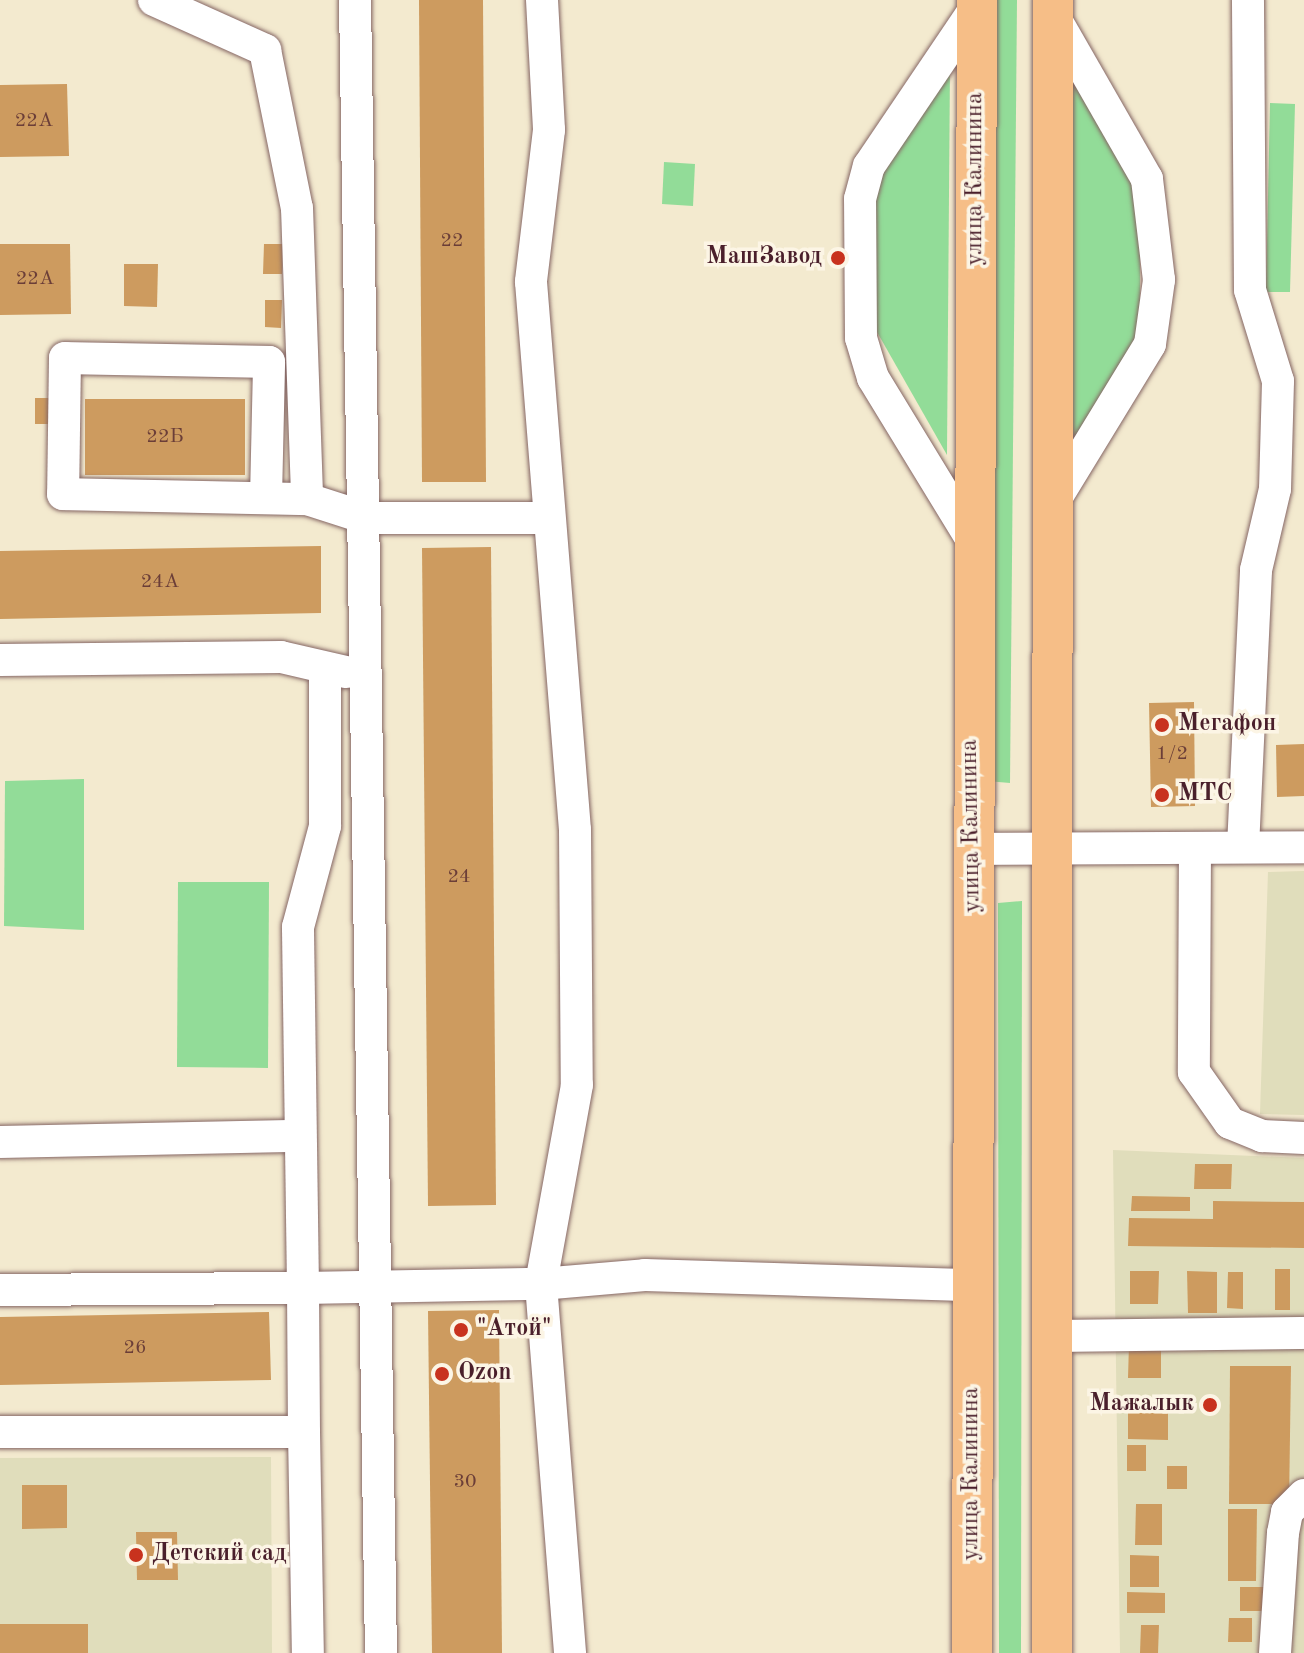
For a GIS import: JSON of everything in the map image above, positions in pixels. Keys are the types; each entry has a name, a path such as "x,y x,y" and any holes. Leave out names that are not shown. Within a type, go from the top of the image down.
{"main road":[{"name":"улица Калинина","path":"972,1653 971,849 977,3"},
{"path":"1052,1653 1050,508 1053,7"}],"street":[{"path":"154,0 265,50 297,208 307,499"},
{"path":"355,0 366,518 381,1653"},
{"path":"542,0 549,130 531,282 545,518 575,830 577,1085 541,1284 570,1653"},
{"path":"1243,847 1256,570 1275,489 1278,381 1250,290 1248,0"},
{"path":"972,540 873,378 861,338 860,199 869,166 977,3"},
{"path":"1050,508 1150,344 1159,280 1147,179 1053,7"},
{"path":"266,498 269,362 65,358 63,494 307,499 366,518 545,518"},
{"path":"0,660 281,657 325,673 368,672"},
{"path":"308,1653 303,1288 297,1136 298,927 325,826 325,673"},
{"path":"971,849 1304,847"},
{"path":"1195,848 1194,1072 1230,1123 1262,1136 1304,1138"},
{"path":"0,1142 297,1136"},
{"path":"0,1290 541,1284 645,1275 972,1285"},
{"path":"1050,1336 1304,1333"},
{"path":"0,1432 304,1432"},
{"path":"1275,1653 1283,1533 1287,1512 1304,1495"}],"shaded area":[{"path":"1304,871 1304,1115 1260,1114 1268,872"},
{"name":"Мажалык","path":"1113,1150 1304,1158 1304,1653 1120,1653"},
{"name":"Детский сад","path":"271,1457 272,1653 0,1653 0,1458"}],"green space":[{"path":"995,0 1017,0 1010,783 987,781"},
{"path":"950,63 947,455 873,325 875,185"},
{"path":"1065,67 1140,197 1140,337 1065,459"},
{"path":"1270,103 1295,104 1290,292 1266,292"},
{"path":"664,162 695,164 693,206 662,204"},
{"path":"84,779 84,930 4,926 5,781"},
{"path":"178,882 269,882 268,1068 177,1067"},
{"path":"1022,901 1021,1653 999,1653 998,903"}],"building":[{"path":"419,0 483,0 486,482 422,482"},
{"path":"67,84 69,156 0,157 0,85"},
{"path":"0,244 70,244 71,314 0,315"},
{"path":"264,244 283,244 282,274 263,274"},
{"path":"124,264 158,264 157,307 124,306"},
{"path":"265,300 282,300 281,328 265,327"},
{"path":"35,398 52,398 51,424 35,424"},
{"path":"85,399 245,399 245,475 85,475"},
{"path":"321,546 321,613 0,619 0,551"},
{"path":"491,547 496,1205 428,1206 422,548"},
{"path":"1194,702 1195,806 1151,807 1149,703"},
{"path":"1304,744 1304,796 1277,797 1276,745"},
{"path":"1195,1164 1232,1164 1231,1189 1194,1189"},
{"path":"1132,1196 1190,1197 1190,1211 1131,1211"},
{"path":"1213,1201 1304,1202 1304,1248 1128,1246 1129,1218 1213,1219"},
{"path":"1275,1269 1290,1269 1290,1310 1275,1310"},
{"path":"1130,1271 1159,1271 1158,1304 1130,1304"},
{"path":"1187,1271 1217,1272 1217,1313 1188,1313"},
{"path":"1228,1272 1243,1272 1243,1309 1227,1308"},
{"path":"499,1310 502,1653 432,1653 428,1311"},
{"path":"269,1312 271,1380 0,1385 0,1317"},
{"path":"1129,1344 1161,1345 1161,1378 1128,1378"},
{"path":"1230,1366 1291,1366 1289,1504 1229,1504"},
{"path":"1128,1413 1168,1413 1168,1440 1128,1439"},
{"path":"1127,1445 1146,1445 1146,1471 1127,1471"},
{"path":"1167,1466 1187,1466 1187,1489 1167,1489"},
{"path":"22,1485 67,1485 67,1528 22,1529"},
{"path":"1136,1504 1162,1504 1162,1545 1135,1545"},
{"path":"1228,1509 1257,1509 1256,1581 1228,1581"},
{"path":"136,1532 177,1532 178,1580 137,1580"},
{"path":"1130,1555 1159,1556 1159,1587 1130,1587"},
{"path":"1240,1587 1266,1587 1266,1611 1240,1611"},
{"path":"1127,1592 1165,1593 1165,1613 1127,1613"},
{"path":"1229,1618 1252,1618 1252,1642 1228,1642"},
{"path":"0,1624 88,1624 88,1653 0,1653"},
{"path":"1141,1625 1159,1625 1158,1653 1140,1653"}],"place":[{"name":"МашЗавод","path":"838,258"},
{"name":"Мегафон","path":"1162,725"},
{"name":"МТС","path":"1162,795"},
{"name":"\"Атой\"","path":"461,1330"},
{"name":"Ozon","path":"442,1374"},
{"name":"Мажалык","path":"1210,1405"},
{"name":"Детский сад","path":"136,1555"}]}
